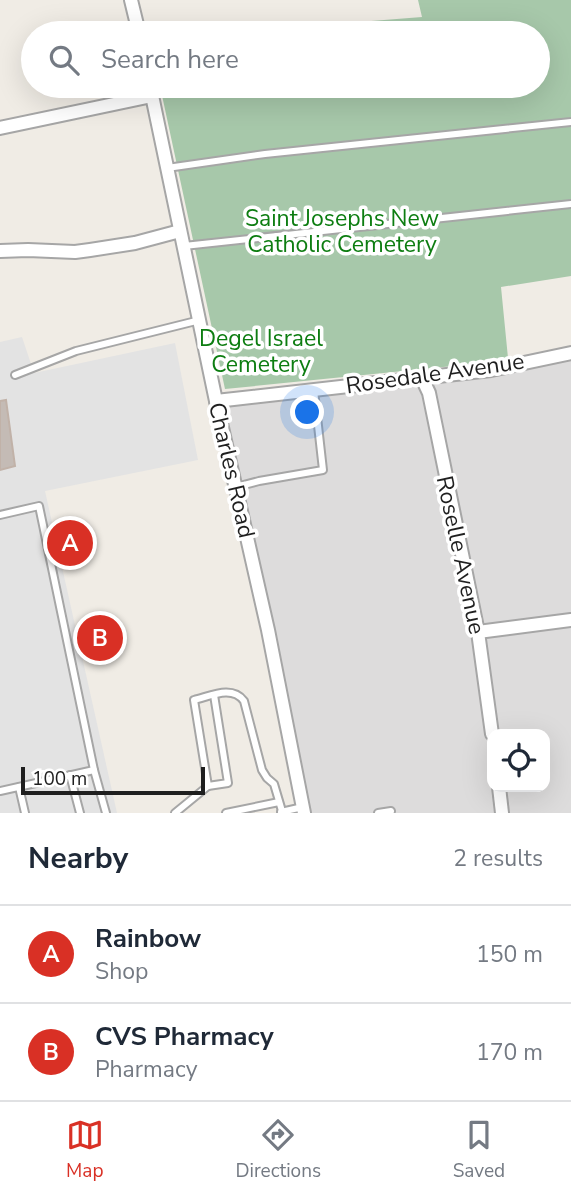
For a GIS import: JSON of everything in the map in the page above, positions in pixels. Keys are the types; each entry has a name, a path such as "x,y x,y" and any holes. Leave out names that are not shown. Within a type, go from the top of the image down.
{"street":[{"path":"131,0 136,21"},
{"path":"0,128 122,98"},
{"name":"Charles Road","path":"152,98 216,401 268,630 304,810"},
{"path":"0,251 90,250 180,232"},
{"name":"Rosedale Avenue","path":"216,401 491,370 571,353"},
{"name":"Roselle Avenue","path":"422,378 429,393 478,632 491,729"},
{"path":"478,632 571,621"},
{"path":"500,792 502,813"}],"lane":[{"path":"167,168 265,154 571,122"},
{"path":"184,246 571,204"},
{"path":"15,375 76,351 200,320"},
{"path":"236,488 259,481 323,470 314,389"},
{"path":"0,515 39,506 94,770 106,813"},
{"path":"208,786 194,700 232,691 244,701 262,770 274,784 281,812 304,810"},
{"path":"175,813 208,786 228,783 214,695"},
{"path":"0,791 94,770"},
{"path":"70,775 80,813"},
{"path":"19,787 25,813"},
{"path":"226,813 279,802"},
{"path":"378,813 391,811"}],"shaded area":[{"path":"22,337 34,373 175,343 198,460 45,491 117,813 0,813 0,342"},
{"path":"571,357 571,813 308,813 224,404"}],"green space":[{"name":"Saint Josephs New Catholic Cemetery","path":"418,0 571,0 571,276 501,287 508,358 473,364 225,389 163,98 550,98 550,21 371,21 422,17"}],"building":[{"path":"6,400 15,466 0,470 0,401"}],"place":[{"name":"Rainbow","path":"70,543"},
{"name":"CVS Pharmacy","path":"100,638"}],"park label":[{"name":"Degel Israel Cemetery","path":"261,351"}]}
